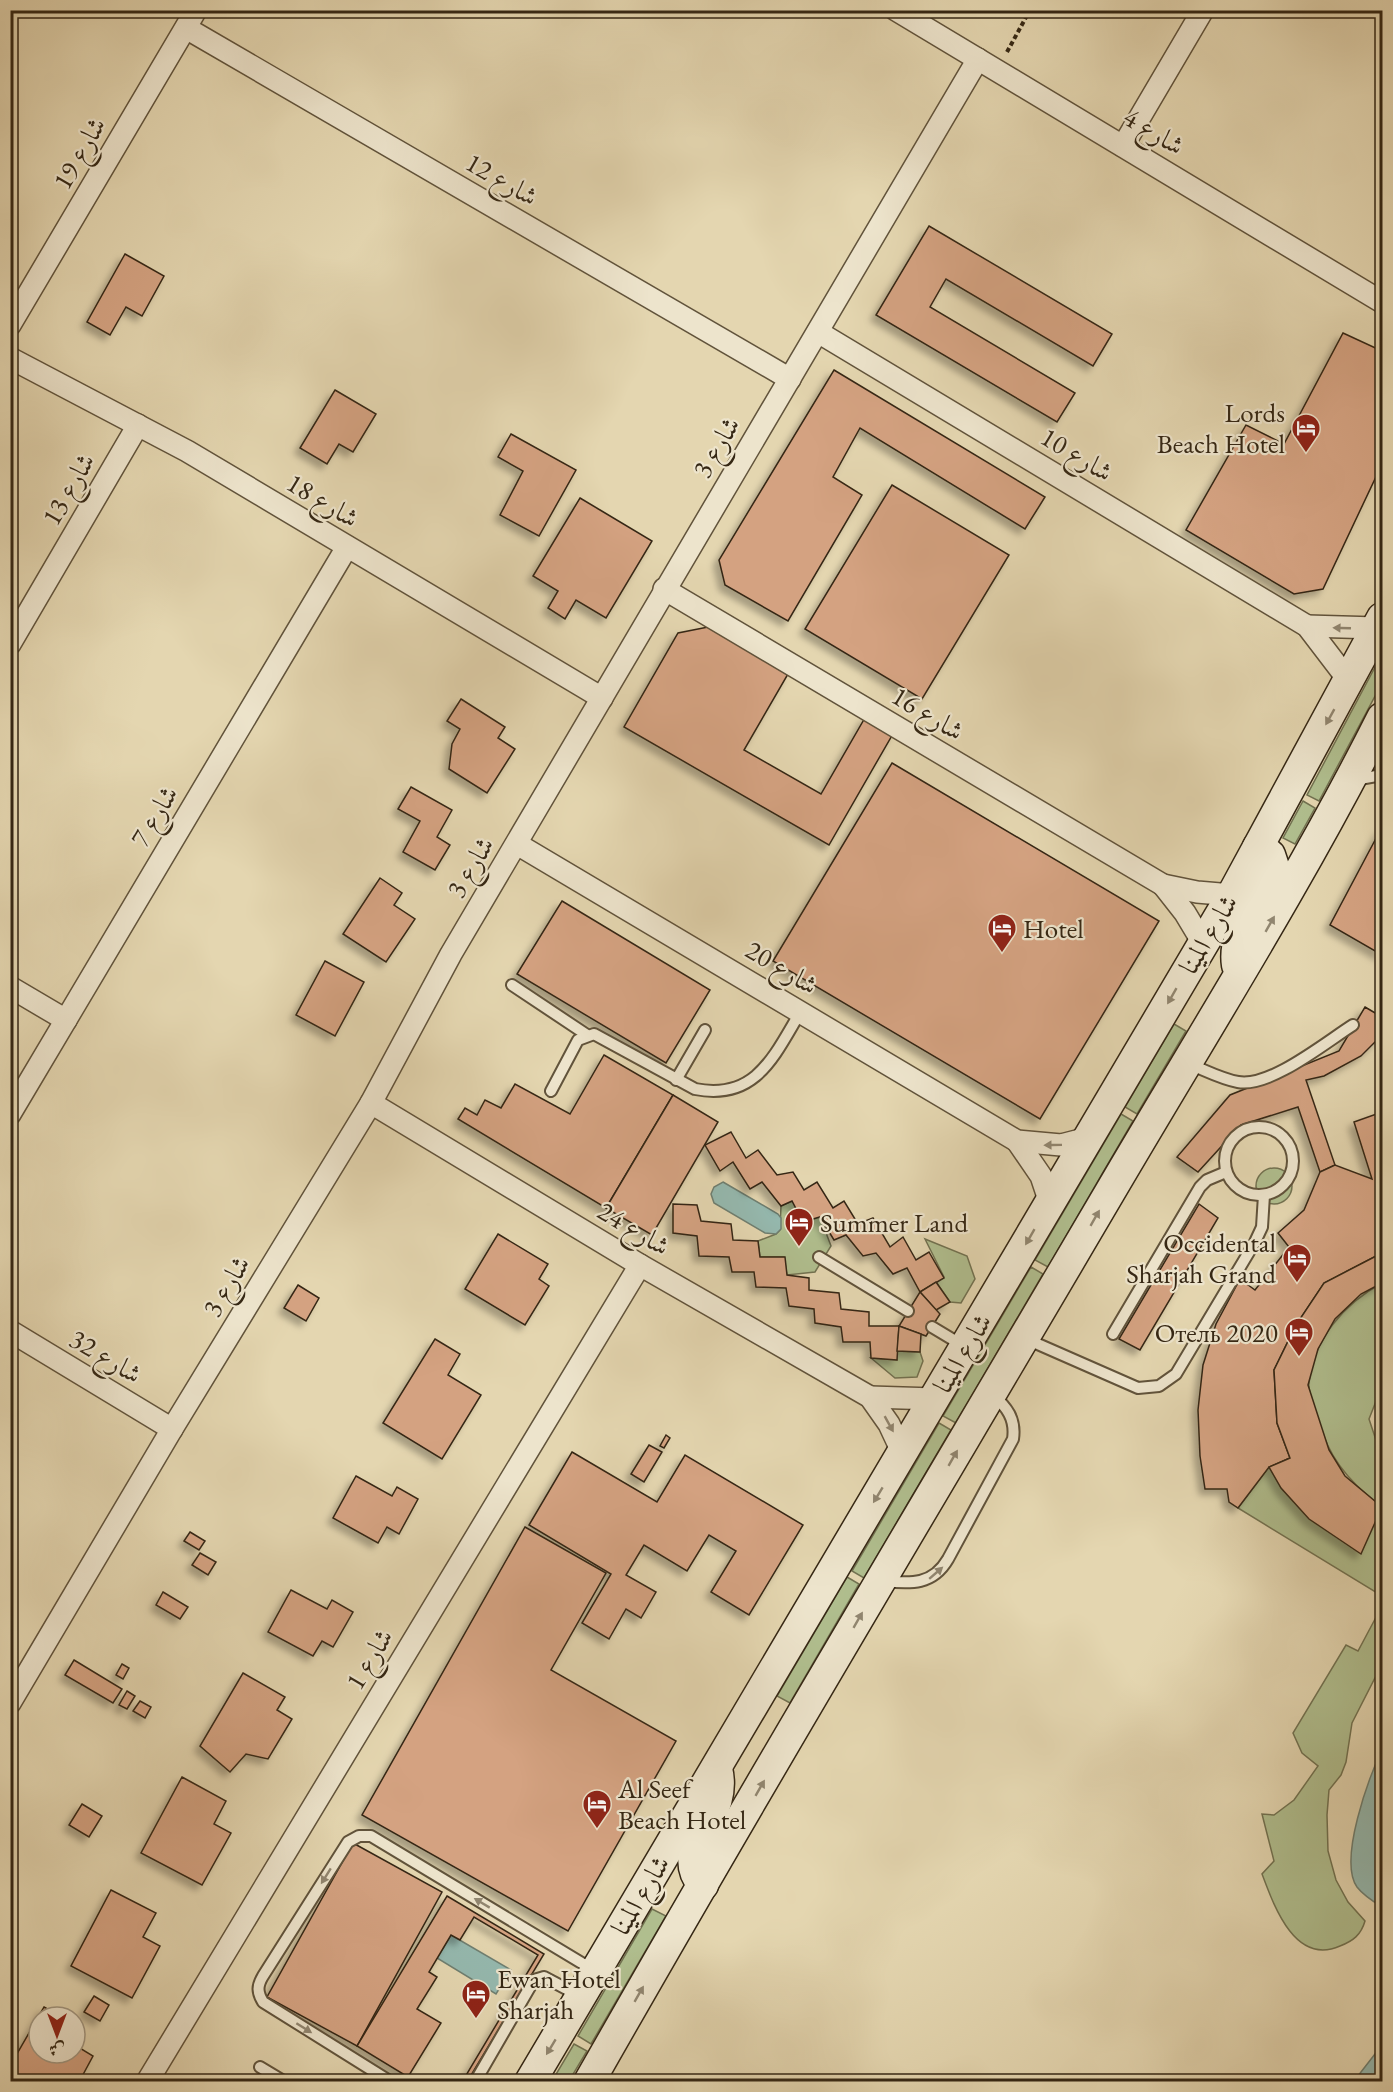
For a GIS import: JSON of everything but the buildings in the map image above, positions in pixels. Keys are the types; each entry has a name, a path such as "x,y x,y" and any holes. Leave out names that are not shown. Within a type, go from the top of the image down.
{"main road":[{"name":"شارع المينا","path":"530,2082 1232,895 1380,623"},
{"name":"شارع المينا","path":"589,2082 991,1393 1240,974 1351,780 1383,718"},
{"path":"1240,974 1236,958 1237,942 1274,867 1270,855 1258,847"},
{"path":"703,1885 694,1871 693,1854 717,1805 719,1786 717,1766"}],"street":[{"name":"شارع 4","path":"896,10 1383,302"},
{"path":"1123,146 1203,10"},
{"name":"شارع 19","path":"10,325 191,19"},
{"name":"شارع 12","path":"191,19 790,380"},
{"name":"شارع 3","path":"10,1703 172,1429 371,1103 451,954 664,589 818,332 987,64"},
{"name":"شارع 10","path":"818,332 1307,626 1349,681"},
{"name":"شارع 18","path":"10,358 187,451 602,698"},
{"name":"شارع 13","path":"10,644 138,425"},
{"name":"شارع 7","path":"10,1114 347,547"},
{"name":"شارع 16","path":"664,589 1163,885 1197,892 1232,895"},
{"name":"شارع 10","path":"1307,626 1380,623"},
{"name":"شارع 20","path":"517,844 1017,1141 1041,1176 1050,1203"},
{"name":"شارع 16","path":"1163,885 1185,913 1203,943"},
{"path":"10,987 66,1020"},
{"name":"شارع 24","path":"371,1103 640,1265 870,1396 889,1424 903,1454"},
{"name":"شارع 20","path":"1017,1141 1061,1145 1088,1138"},
{"name":"شارع 1","path":"147,2082 640,1265"},
{"name":"شارع 32","path":"10,1331 172,1429"},
{"name":"شارع 24","path":"870,1396 935,1399"}],"lane":[{"path":"1351,780 1383,775"},
{"path":"512,986 587,1035 600,1036 676,1080 695,1089 709,1092 730,1090 750,1082 761,1073 801,1011"},
{"path":"1186,1062 1239,1082 1256,1082 1272,1076 1353,1025"},
{"path":"676,1080 705,1030"},
{"path":"551,1091 578,1040 587,1035"},
{"path":"1255,1127 1278,1132 1287,1140 1294,1162 1285,1184 1276,1191 1264,1196 1252,1195 1241,1190 1226,1172 1225,1160 1234,1138 1243,1130 1255,1127"},
{"path":"1113,1334 1200,1188 1207,1180 1226,1172"},
{"path":"1024,1338 1138,1388 1159,1386 1176,1374 1255,1242 1263,1219 1264,1196"},
{"path":"819,1257 908,1311"},
{"path":"932,1327 966,1347"},
{"path":"881,1581 924,1582 942,1569 1013,1439 1013,1420 1008,1410 991,1393"},
{"path":"391,2082 263,2002 258,1994 258,1984 348,1842 359,1836 371,1836 595,1971"},
{"path":"476,2082 475,2078 534,1980 544,1977 580,1997"},
{"path":"260,2067 285,2082"}],"path":[{"path":"987,64 1030,10"}],"green space":[{"path":"1382,654 1382,683 1319,801 1307,795"},
{"path":"1303,801 1315,808 1295,844 1283,838"},
{"path":"1174,1024 1186,1031 1137,1114 1125,1107"},
{"path":"1121,1114 1133,1121 1048,1267 1035,1260"},
{"path":"1274,1168 1287,1173 1292,1186 1287,1199 1274,1204 1261,1199 1256,1186 1261,1173"},
{"path":"792,1201 820,1217 831,1246 815,1272 787,1275 784,1257 760,1257 758,1241 780,1230 781,1206"},
{"path":"925,1239 967,1256 975,1279 961,1303 950,1302 936,1282 944,1277"},
{"path":"1031,1267 1043,1274 956,1423 943,1416"},
{"path":"1382,1283 1382,1386 1369,1419 1382,1458 1382,1596 1238,1508 1269,1467 1367,1495 1347,1476 1327,1444 1318,1420 1309,1383 1317,1352 1333,1324 1356,1301"},
{"path":"897,1351 920,1352 923,1361 917,1377 895,1378 871,1358 897,1360"},
{"path":"939,1423 951,1430 864,1578 852,1571"},
{"path":"847,1577 859,1584 790,1703 777,1696"},
{"path":"1382,1606 1382,1664 1352,1723 1346,1762 1341,1775 1329,1790 1327,1815 1328,1851 1336,1880 1348,1902 1365,1921 1359,1934 1345,1944 1324,1950 1311,1948 1289,1930 1273,1902 1262,1874 1274,1861 1262,1814 1274,1815 1294,1800 1318,1766 1302,1753 1293,1733 1346,1645 1358,1651"},
{"path":"652,1909 666,1916 591,2044 578,2036"},
{"path":"574,2044 587,2051 569,2081 552,2081"}],"water":[{"path":"723,1182 778,1214 781,1218 781,1229 776,1234 765,1233 714,1203 711,1194 714,1187"},
{"path":"1382,1750 1382,1907 1365,1896 1357,1887 1352,1874 1351,1858 1357,1818"},
{"path":"451,1935 511,1970 496,1994 437,1958"},
{"path":"1382,2045 1382,2081 1354,2081"}],"place":[{"name":"Lords Beach Hotel","path":"1306,454"},
{"name":"Hotel","path":"1002,954"},
{"name":"Summer Land","path":"799,1248"},
{"name":"Occidental Sharjah Grand","path":"1297,1284"},
{"name":"Отель 2020","path":"1299,1358"},
{"name":"Al Seef Beach Hotel","path":"597,1830"},
{"name":"Ewan Hotel Sharjah","path":"476,2020"}]}
